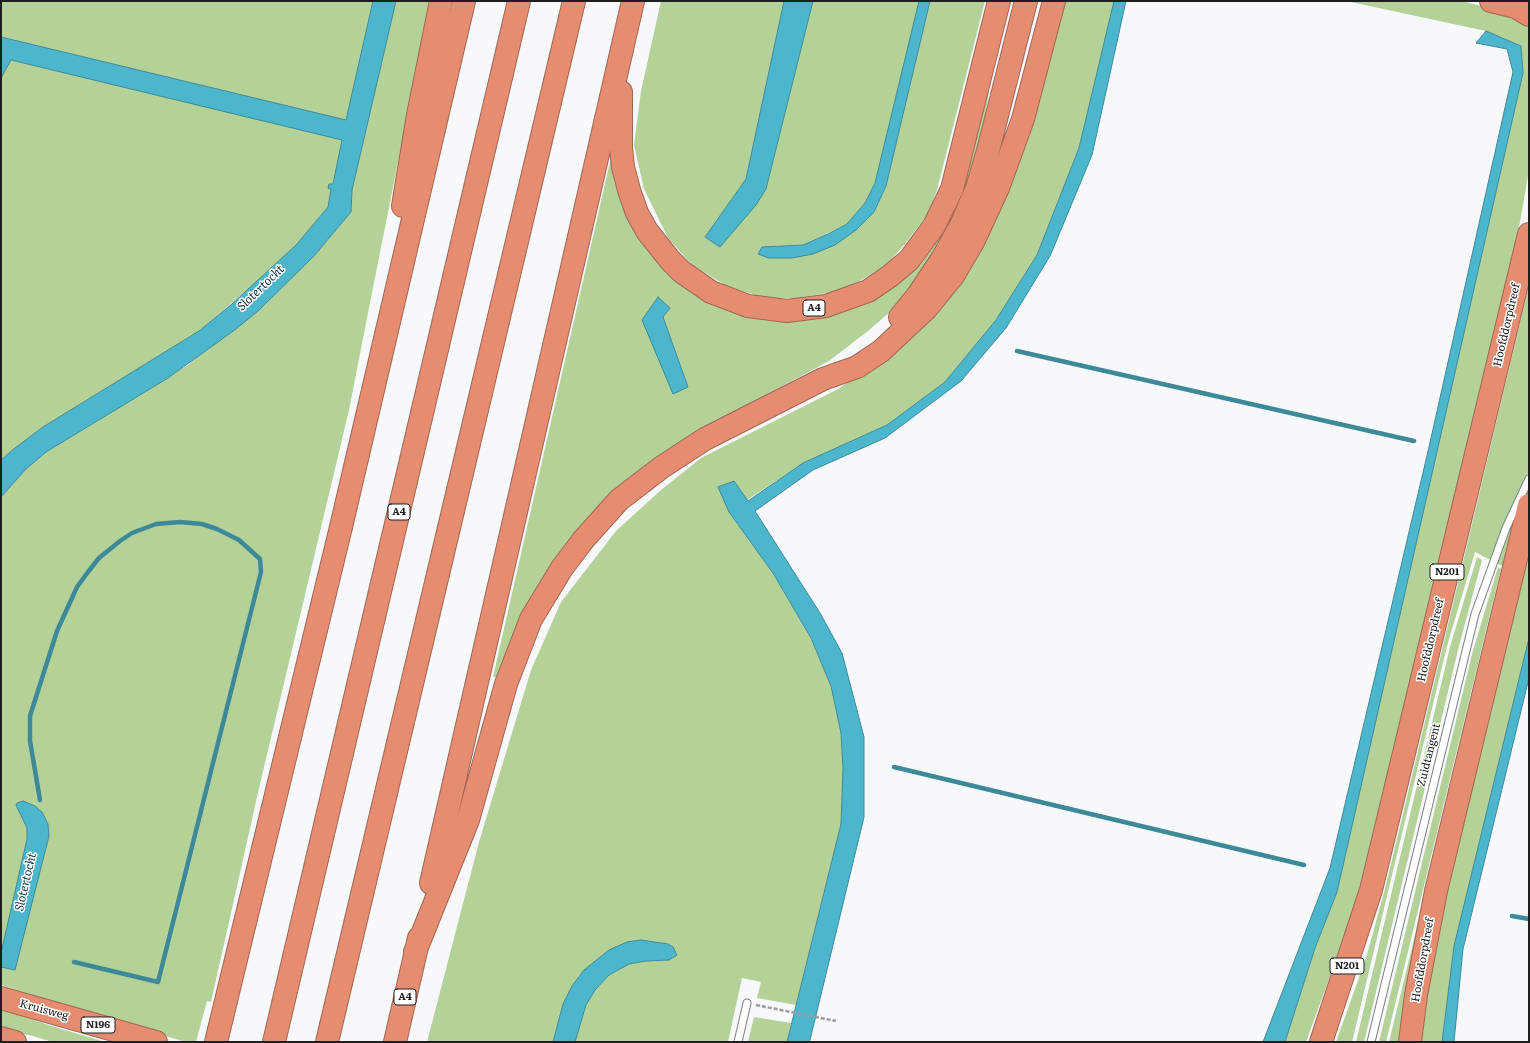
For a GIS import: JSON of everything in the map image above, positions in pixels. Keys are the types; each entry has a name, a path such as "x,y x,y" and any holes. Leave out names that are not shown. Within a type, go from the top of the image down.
{"highway":[{"path":"368,408 418,115 441,1"},
{"path":"216,1042 464,1"},
{"name":"A4","path":"276,1033 519,1"},
{"path":"328,1039 574,1"},
{"name":"A4","path":"394,1042 633,1"},
{"name":"A4","path":"622,49 621,148 623,167 638,213 658,247 682,272 711,292 748,306 787,311 807,309 826,306 868,291 909,260 934,226 954,182 999,1"},
{"name":"A4","path":"823,379 865,349 896,322 918,295 942,259 957,232 976,188 989,147 1026,1"},
{"name":"A4","path":"415,952 468,820 506,684 531,619 562,568 584,539 619,500 662,467 705,439 823,379 857,367 881,351 926,309 953,276 971,246 998,188 1023,119 1054,1"},
{"path":"1492,1 1516,7 1529,15"},
{"path":"1524,254 1529,217"},
{"name":"Hoofddorpdreef","path":"1321,1042 1371,890 1529,234"},
{"name":"Hoofddorpdreef","path":"1410,1042 1416,996 1436,891 1529,505"},
{"name":"Kruisweg","path":"1,998 156,1042"},
{"path":"1,1038 15,1042"}],"lane":[{"name":"Zuidtangent","path":"1371,1042 1475,614 1492,561 1529,480"},
{"path":"738,1042 747,1003"}],"path":[{"path":"747,1003 836,1021"}],"green space":[{"path":"1,1 373,1 346,120 1,37"},
{"path":"396,1 430,1 349,410 260,784 211,1002 207,1001 196,1042 186,1042 1,985 1,967 14,970 49,836 21,802 17,802 19,812 27,828 27,839 1,953 1,497 26,469 46,452 188,365 314,256 351,212 352,190"},
{"path":"661,1 784,1 746,179 706,236 766,189 813,1 919,1 875,183 865,203 847,224 803,245 762,247 758,254 769,258 792,258 874,212 886,186 930,1 985,1 937,190 928,214 905,244 887,264 858,282 833,292 797,298 765,298 727,286 692,265 668,238 644,189 634,145 641,91"},
{"path":"1061,1 1114,1 1079,148 1037,255 996,320 945,382 887,425 803,463 729,512 773,573 811,638 831,686 841,733 843,768 841,824 796,1005 757,998 761,982 742,978 728,1042 575,1042 586,1005 595,990 609,975 629,964 646,961 668,960 677,954 673,951 672,946 668,944 627,942 604,954 579,976 563,1004 553,1042 427,1042 479,842 531,670 561,602 616,531 661,490 701,458 838,389 903,343 944,300"},
{"path":"1346,1 1461,1 1498,10 1526,21 1529,26 1529,170 1520,222 1361,891 1306,1042 1285,1042 1315,948 1337,892 1523,73 1521,46 1486,31"},
{"path":"11,60 342,139 333,185 328,188 331,189 328,207 296,245 259,280 199,331 43,427 1,460 1,78"},
{"path":"982,91 989,91 978,164 941,249 897,306 868,331 829,361 693,434 653,459 617,488 501,678 493,677 612,153 665,264 803,315 925,248","holes":["658,297 670,308 663,317 688,387 673,394"]},
{"path":"1529,285 1529,470 1402,1042 1389,1042 1504,567 1475,552 1447,646 1352,1042 1336,1042 1366,958 1385,889"},
{"path":"1529,540 1529,638 1454,946 1442,1042 1417,1042 1423,987"},
{"path":"1477,557 1482,560 1458,650 1364,1042 1356,1042 1450,647"},
{"path":"1498,567 1501,569 1386,1042 1379,1042 1472,654"},
{"path":"1,1009 105,1042 53,1042 1,1027"},
{"path":"754,1017 791,1023 787,1042 748,1042"}],"water":[{"name":"Slotertocht","path":"373,1 396,1 352,190 351,212 314,256 258,311 236,329 168,378 46,452 26,469 1,497 1,460 15,448 43,427 199,331 232,304 296,245 328,207 331,189 328,188 329,184 333,184 342,140 11,60 1,78 1,37 346,120"},
{"path":"784,1 813,1 766,189 756,205 720,247 705,237 746,179"},
{"path":"919,1 930,1 886,186 874,212 856,230 835,245 813,254 792,258 769,258 758,254 762,247 803,245 828,234 847,224 865,203 875,183"},
{"path":"1114,1 1126,1 1092,155 1050,256 1006,328 961,381 885,438 813,470 755,511 820,613 842,653 864,737 864,817 810,1040 809,1042 787,1042 841,824 843,768 841,733 831,686 811,638 773,573 729,512 718,487 734,481 748,501 803,463 887,425 945,382 996,320 1037,255 1079,148"},
{"path":"1486,31 1521,46 1523,73 1337,892 1315,948 1285,1042 1263,1042 1330,868 1429,447 1513,72 1507,49 1476,43"},
{"path":"658,297 670,308 663,317 688,387 673,394 642,320"},
{"path":"1529,638 1529,678 1463,949 1454,1042 1442,1042 1454,946"},
{"name":"Slotertocht","path":"23,801 35,806 42,812 48,824 49,836 15,970 1,967 1,953 27,839 27,828 16,805 17,803"},
{"path":"641,940 668,944 673,947 677,955 669,960 646,961 629,964 609,975 595,990 586,1005 575,1042 553,1042 563,1004 572,986 584,970 609,950 627,942"}],"waterway":[{"path":"1017,351 1414,441"},
{"path":"40,800 30,741 30,716 57,631 77,587 88,572 99,558 120,541 132,533 156,524 180,522 202,524 217,529 239,540 260,559 261,572 158,982 74,962"},
{"path":"894,767 1304,865"},
{"path":"1512,916 1529,919"}]}
